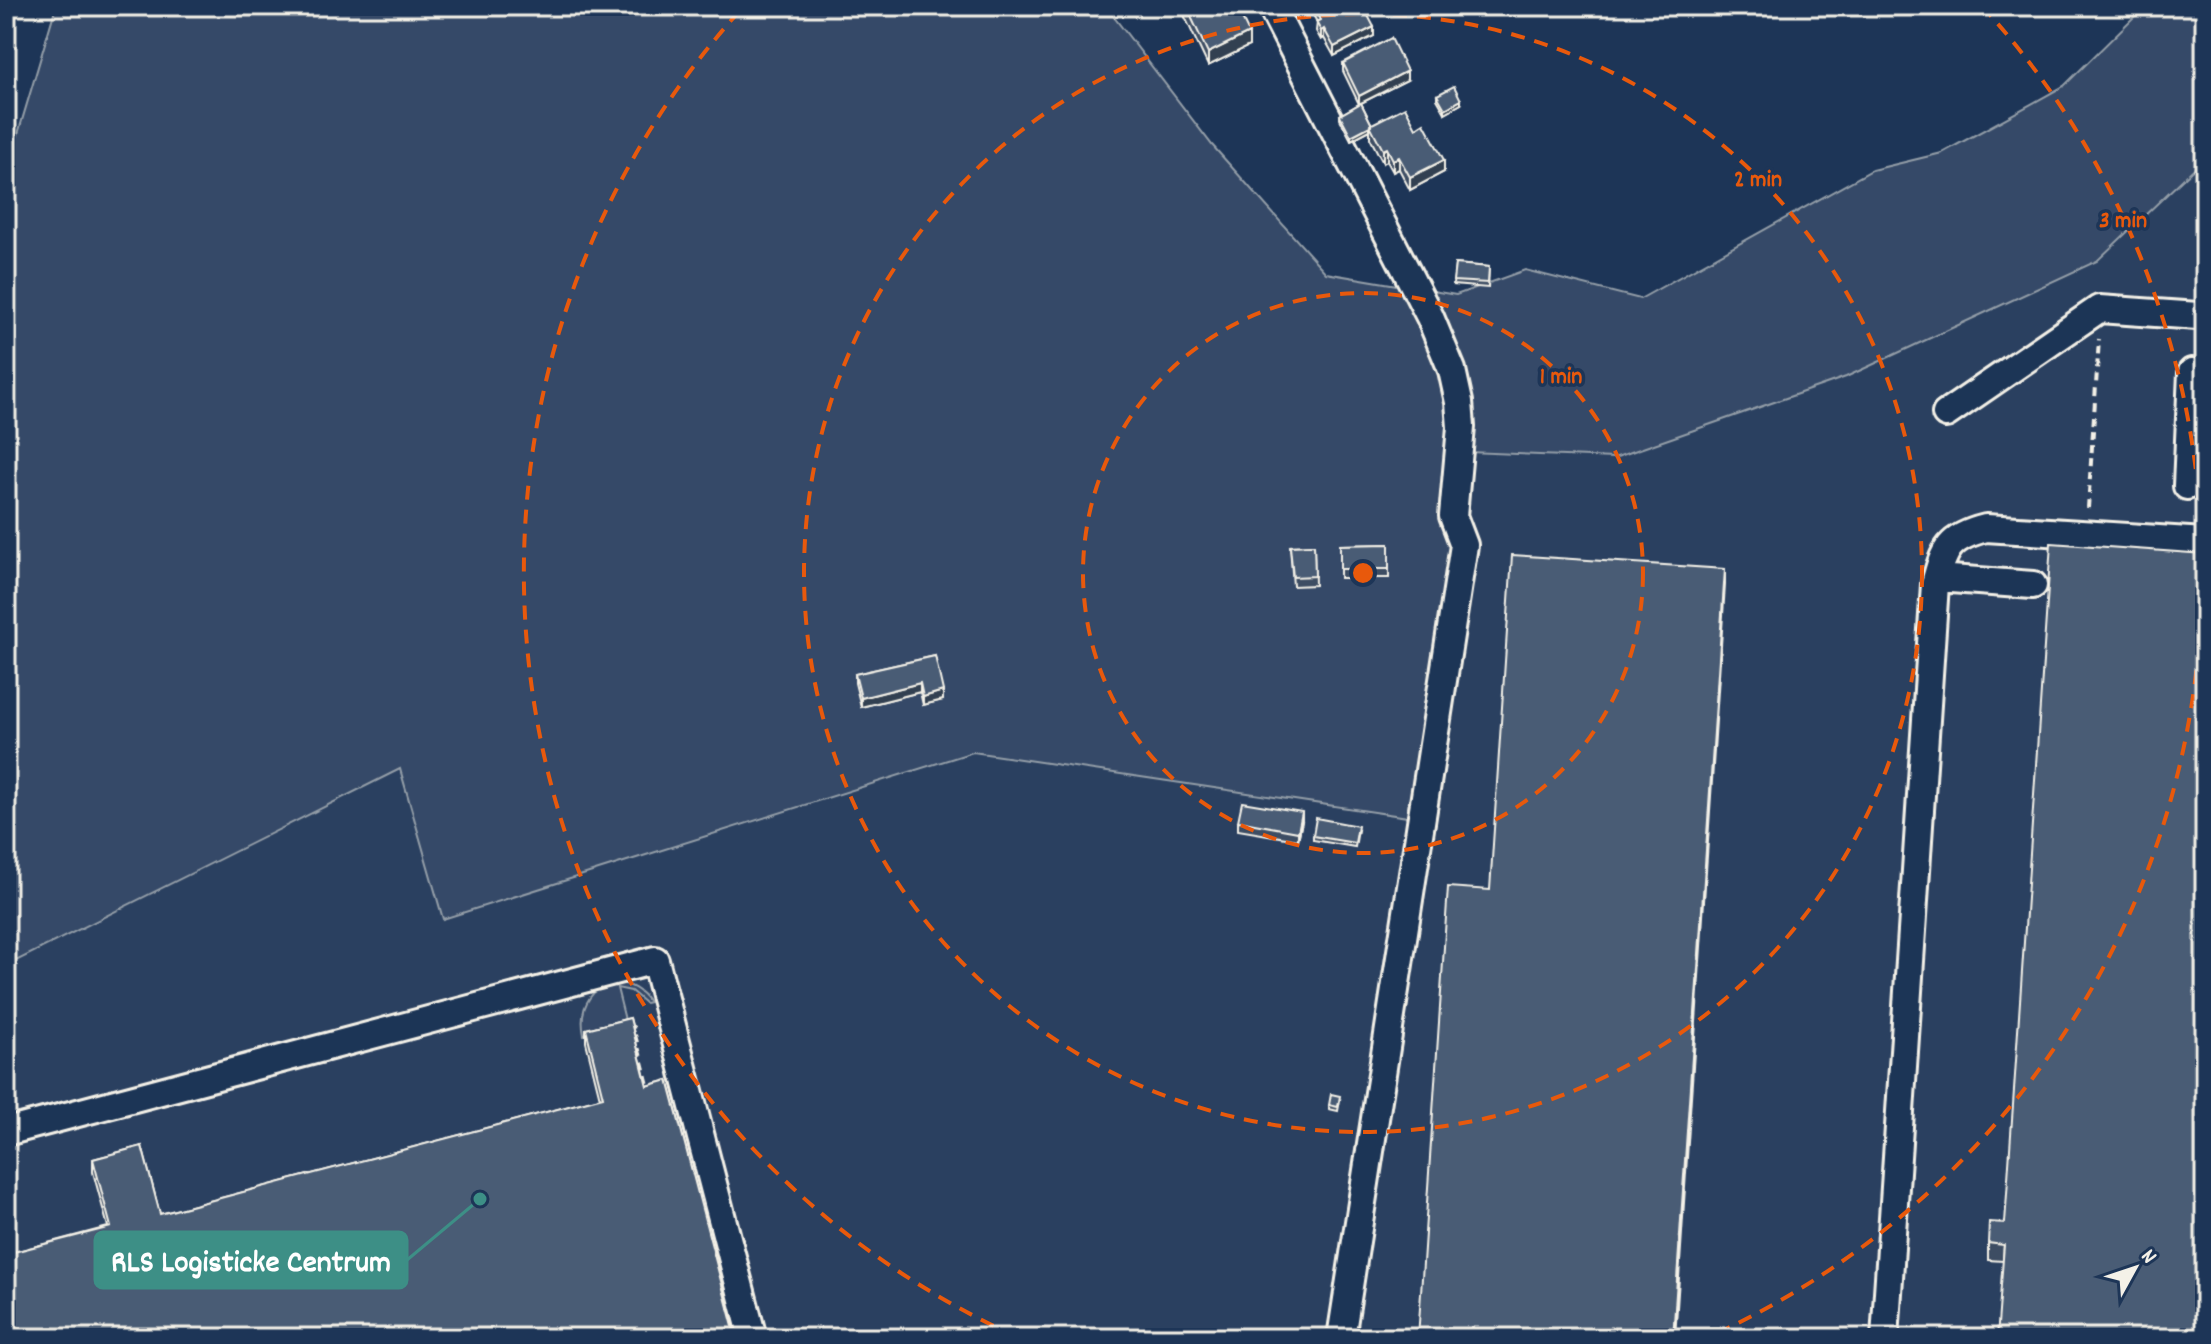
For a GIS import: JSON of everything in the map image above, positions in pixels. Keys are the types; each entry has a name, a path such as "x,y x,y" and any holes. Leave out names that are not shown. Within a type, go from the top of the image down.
{"street":[{"path":"1271,6 1430,317 1452,370 1461,427 1453,516 1464,545 1341,1338"},
{"path":"1946,414 2099,309 2198,316"},
{"path":"2187,486 2192,372"},
{"path":"1885,1338 1937,578 1942,559 1951,543 1966,533 1986,528 2205,542"},
{"path":"1937,578 2033,585"},
{"path":"6,1132 655,960 753,1338"}],"path":[{"path":"2088,508 2099,338"},
{"path":"621,1030 633,1027 650,1093 660,1091"}],"shaded area":[{"path":"56,6 1110,6 1114,17 1212,145 1326,273 1456,295 1525,270 1640,299 1872,170 1942,153 2064,86 2145,6 2205,6 2205,158 2097,261 1846,377 1614,458 1469,452 1408,817 973,752 443,919 400,769 6,966 6,160 15,144"},
{"path":"2205,158 2205,1338 6,1338 6,966 401,769 444,919 973,752 1407,817 1469,451 1614,458 1846,377 2097,261"},
{"path":"616,983 635,988 649,1002 645,1003 631,991 617,988 626,1024 584,1035 583,1014 590,997 600,987 603,989"}],"building":[{"path":"1186,6 1236,6 1249,33 1208,53"},
{"path":"1313,6 1363,6 1374,27 1334,47 1324,29 1321,31 1316,22 1320,20"},
{"path":"1391,38 1407,71 1359,96 1343,63"},
{"path":"1454,86 1461,100 1445,109 1437,95"},
{"path":"1361,103 1372,125 1351,136 1340,115"},
{"path":"1405,107 1416,128 1424,123 1444,160 1410,177 1399,157 1393,160 1387,148 1383,150 1370,125"},
{"path":"1455,264 1489,267 1488,283 1453,281"},
{"path":"2051,543 2205,554 2205,1338 1997,1338 2004,1245 1988,1243 1989,1222 2005,1223"},
{"path":"1389,544 1389,569 1340,569 1340,545"},
{"path":"1314,545 1315,576 1293,577 1290,546"},
{"path":"1512,555 1725,569 1673,1338 1418,1338 1448,887 1490,890"},
{"path":"935,656 943,691 923,697 920,683 861,698 855,674"},
{"path":"1242,802 1302,812 1298,832 1238,821"},
{"path":"1316,818 1358,826 1355,843 1313,836"},
{"path":"630,1018 647,1086 668,1080 736,1338 6,1338 6,1254 111,1227 93,1159 142,1146 160,1214 603,1097 586,1029"},
{"path":"1331,1094 1340,1096 1338,1107 1329,1105"}],"place":[{"name":"RLS Logisticke Centrum","path":"480,1199"}]}
